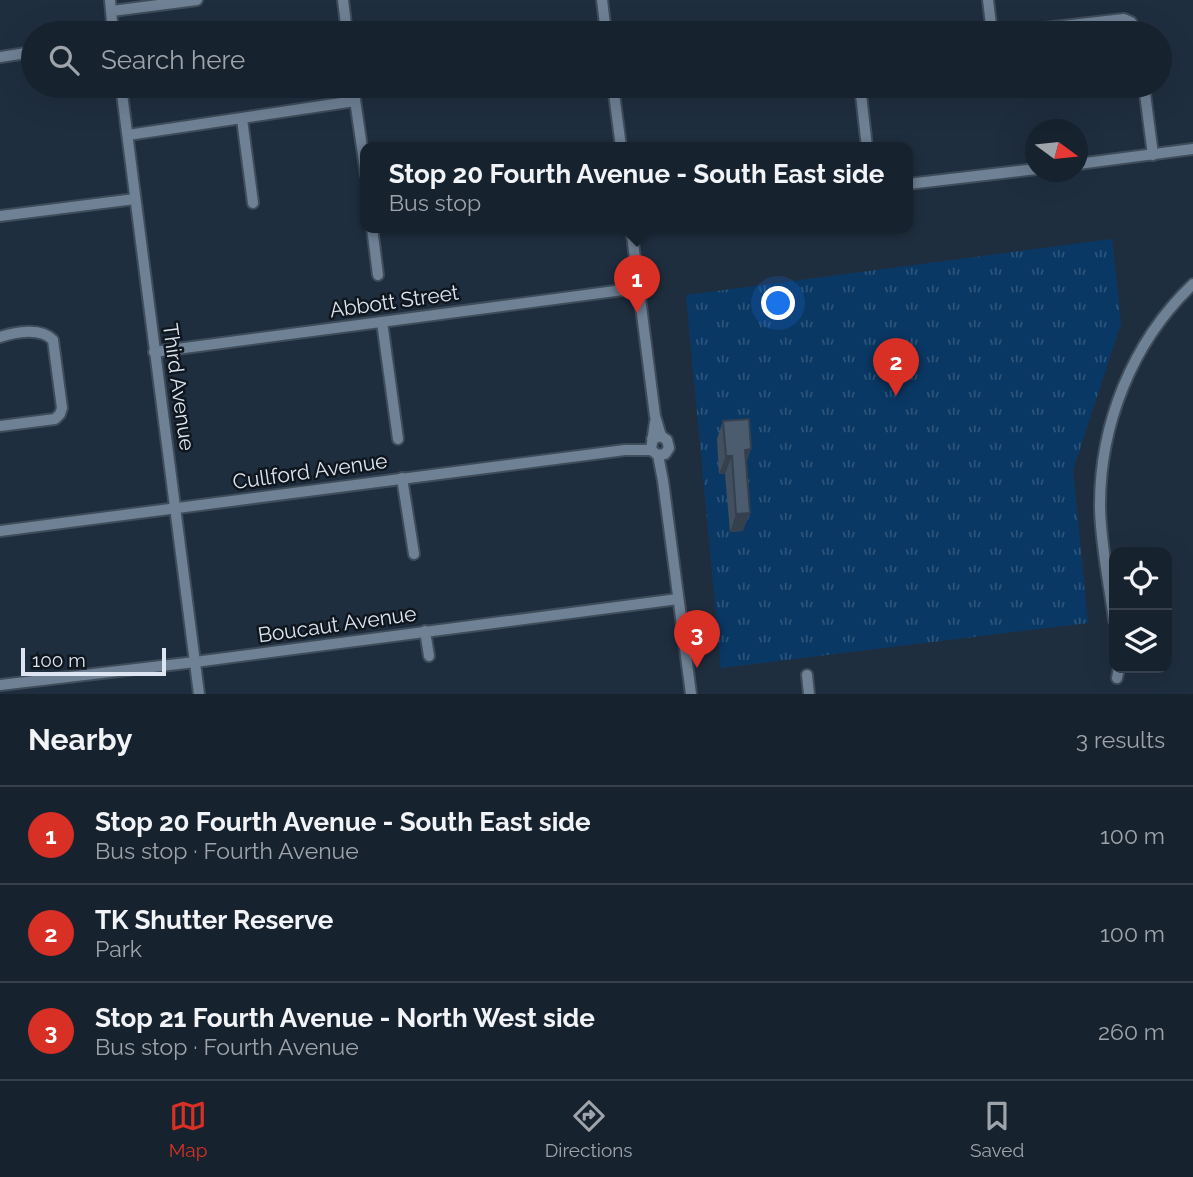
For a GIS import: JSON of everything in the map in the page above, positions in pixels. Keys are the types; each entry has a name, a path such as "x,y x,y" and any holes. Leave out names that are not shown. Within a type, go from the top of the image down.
{"street":[{"path":"111,6 197,0"},
{"path":"343,0 346,21"},
{"path":"602,0 605,21"},
{"path":"988,0 991,21"},
{"path":"1107,21 1129,21"},
{"path":"0,57 21,54"},
{"name":"Third Avenue","path":"123,98 199,694"},
{"path":"355,98 361,142"},
{"path":"615,98 620,142"},
{"path":"861,98 866,142"},
{"path":"1146,98 1153,155"},
{"path":"128,135 355,101"},
{"path":"242,119 253,203"},
{"path":"1088,163 1193,149"},
{"path":"913,183 1025,170"},
{"path":"0,216 135,199"},
{"path":"373,233 378,275"},
{"path":"632,233 655,416 656,446 691,694"},
{"path":"1113,610 1100,509 1106,443 1120,394 1140,352 1164,315 1193,284"},
{"name":"Abbott Street","path":"154,352 638,288"},
{"path":"382,322 398,439"},
{"path":"0,337 41,332 48,334 53,340 62,408 55,419 0,426"},
{"name":"Cullford Avenue","path":"0,531 656,446"},
{"path":"402,478 414,554"},
{"name":"Boucaut Avenue","path":"0,685 678,599"},
{"path":"425,631 429,656"},
{"path":"807,675 809,694"}],"green space":[{"path":"1112,239 1121,323 1073,470 1088,623 721,668 686,295"}],"building":[{"path":"749,419 751,449 745,450 750,513 736,514 732,456 726,456 723,421"}],"place":[{"name":"Stop 20 Fourth Avenue - South East side","path":"637,313"},
{"name":"TK Shutter Reserve","path":"896,396"},
{"name":"Stop 21 Fourth Avenue - North West side","path":"697,668"}]}
